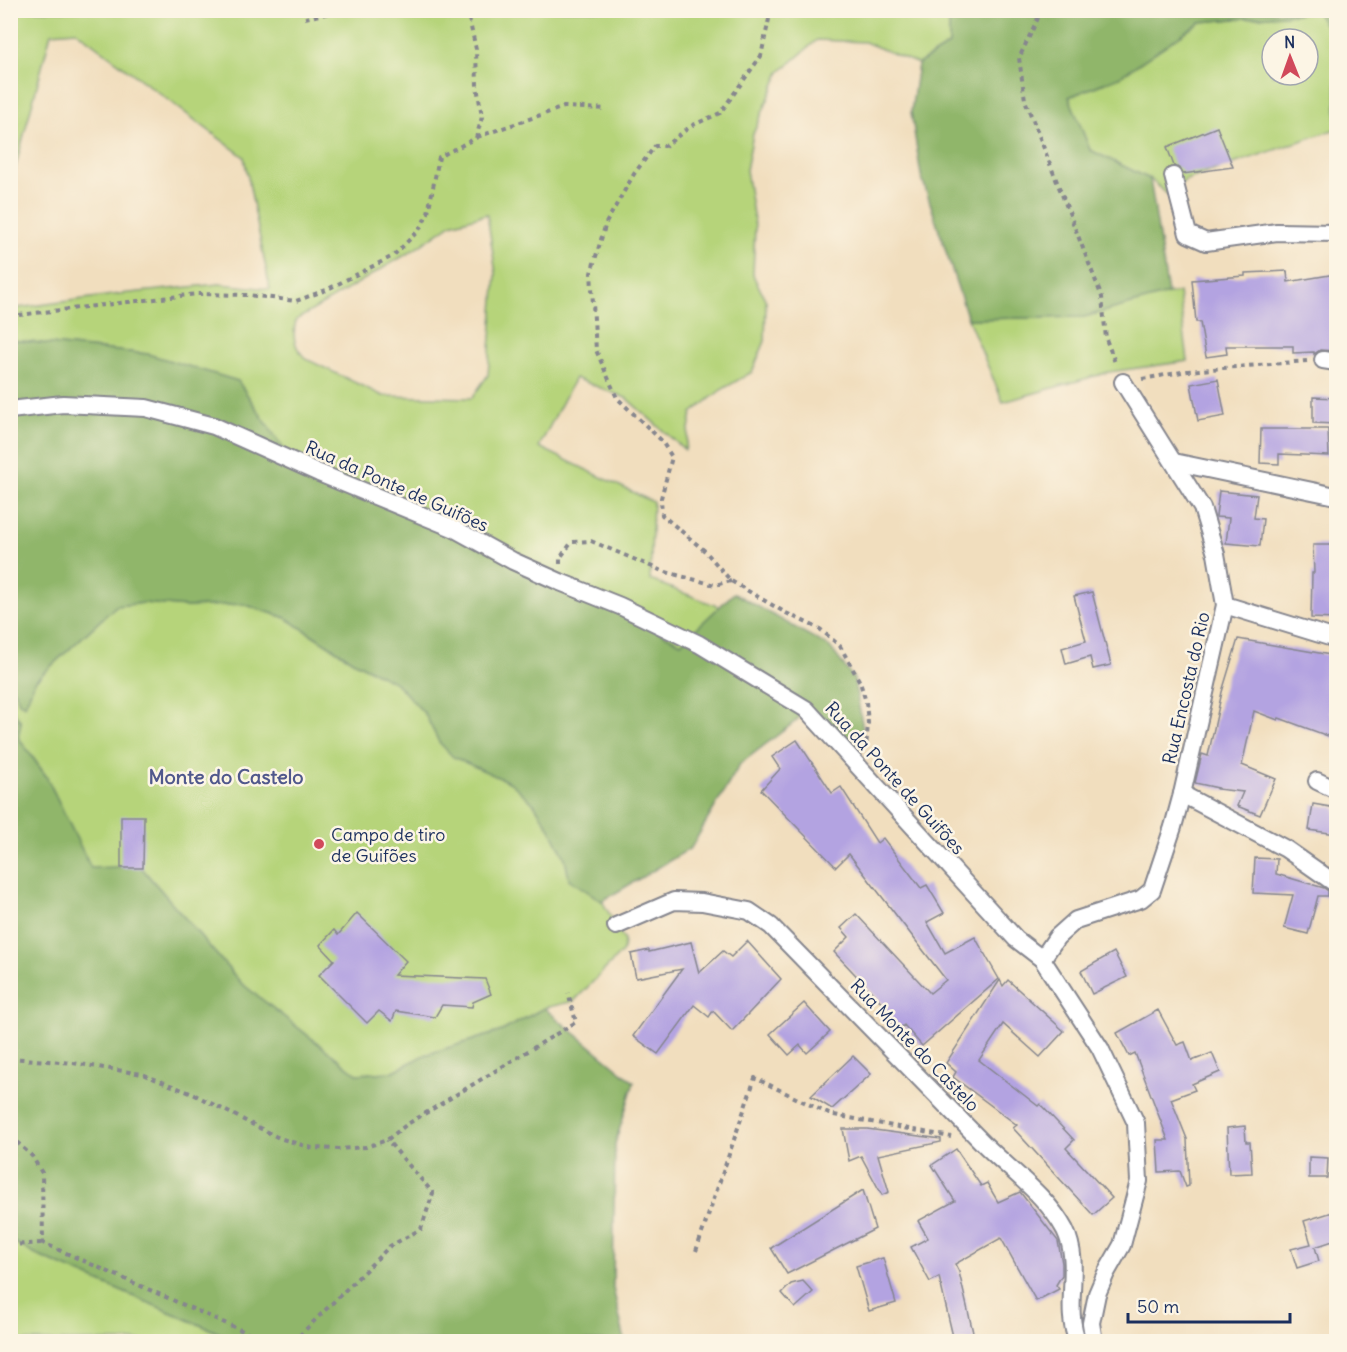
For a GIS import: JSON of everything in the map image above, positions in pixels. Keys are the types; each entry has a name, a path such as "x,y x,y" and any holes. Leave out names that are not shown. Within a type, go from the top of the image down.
{"street":[{"path":"1173,176 1188,234 1206,242 1277,232 1336,233"},
{"name":"Rua Encosta do Rio","path":"1042,959 1057,937 1077,920 1141,899 1152,890 1182,794 1225,605 1216,554 1202,508 1123,382"},
{"name":"Rua da Ponte de Guifões","path":"10,410 63,404 146,408 214,426 319,473 453,528 513,561 620,606 699,644 806,709 1016,939 1042,959 1100,1048 1136,1123 1139,1181 1122,1245 1097,1294 1091,1323 1094,1341"},
{"path":"1174,462 1336,496"},
{"path":"1225,605 1336,639"},
{"path":"1317,781 1336,790"},
{"path":"1182,794 1286,849 1336,884"},
{"name":"Rua Monte do Castelo","path":"616,926 674,901 702,902 749,910 771,926 984,1144 1050,1206 1072,1250 1071,1306 1074,1333 1078,1341"}],"path":[{"path":"305,18 345,10"},
{"path":"467,10 476,49 477,86 482,117 476,138"},
{"path":"771,10 761,56 720,113 691,126 665,146 656,146 634,174 606,223 591,273 596,350 617,398 661,440 672,457 661,498 662,515 705,551 731,580 786,613 820,629 840,646 860,682 866,702 867,748 851,759"},
{"path":"1043,10 1020,58 1024,100 1102,297 1106,339 1123,382 1188,371 1330,361"},
{"path":"10,316 197,294 248,295 296,301 326,290 393,256 418,230 428,213 439,157 476,138 564,107 606,109"},
{"path":"560,582 560,558 572,542 591,541 662,571 715,585 731,580"},
{"path":"10,1058 73,1063 142,1074 193,1094 279,1138 312,1148 366,1147 387,1140 406,1125 576,1022 568,993"},
{"path":"696,1251 755,1078 829,1114 984,1144"},
{"path":"10,1136 32,1156 42,1173 43,1243"},
{"path":"293,1341 390,1246 421,1229 433,1193 387,1140"},
{"path":"10,1245 43,1243 268,1341"}],"green space":[{"path":"12,10 133,12 144,10 949,10 949,45 918,64 865,42 817,40 780,72 753,134 746,170 755,227 753,275 766,301 765,341 752,372 721,390 692,413 685,450 626,398 575,378 539,447 653,502 650,580 720,607 681,643 297,469 148,354 11,340 11,309 120,294 219,284 270,289 244,157 76,31 51,33 11,180 10,12","holes":["487,214 496,274 488,375 472,398 383,396 306,359 297,346 294,337 296,320 415,249 451,224"]},
{"path":"949,11 1336,11 1336,40 1316,12 1200,22 1119,77 1069,97 1090,150 1150,179 1168,294 1084,317 968,319 921,175 911,112 918,64 949,45"},
{"path":"1316,12 1336,40 1336,129 1186,180 1167,194 1150,179 1090,150 1069,97 1119,77 1200,22"},
{"path":"1179,293 1188,361 1109,372 1003,402 968,319 1084,317"},
{"path":"11,340 148,354 238,381 297,469 572,587 681,643 734,593 830,647 854,679 863,729 851,759 806,710 796,721 740,764 691,848 602,901 569,879 565,858 551,830 534,804 511,783 453,757 439,742 425,714 396,683 353,661 286,618 243,604 187,607 144,603 116,606 35,681 25,705 19,702 15,691 11,689"},
{"name":"Campo de tiro de Guifões","path":"144,603 187,607 243,604 286,618 353,661 396,683 425,714 439,742 483,769 511,782 534,804 565,858 569,879 602,901 624,940 623,951 574,1001 544,1008 502,1031 425,1055 392,1072 357,1074 241,983 140,866 91,869 46,776 18,737 21,722 11,709 11,689 25,704 35,681 116,606"},
{"path":"11,708 21,722 18,737 46,776 91,868 140,866 241,983 357,1074 392,1072 425,1055 502,1031 544,1008 634,1082 615,1144 613,1288 625,1341 238,1341 34,1254 11,1240"},
{"path":"10,1240 34,1254 238,1341 11,1341"}],"building":[{"path":"1217,127 1233,167 1183,174 1180,168 1174,166 1167,147"},
{"path":"1287,271 1288,282 1336,274 1336,351 1320,350 1314,354 1314,352 1293,353 1293,346 1226,346 1227,354 1206,357 1200,322 1196,322 1192,280 1245,276 1245,273"},
{"path":"1218,379 1225,416 1198,421 1191,384"},
{"path":"1313,397 1336,398 1336,424 1313,423"},
{"path":"1261,429 1328,429 1329,456 1279,454 1279,464 1260,463"},
{"path":"1219,491 1257,495 1254,518 1263,519 1260,546 1226,543 1229,518 1216,517"},
{"path":"1313,545 1336,545 1336,619 1311,618"},
{"path":"1092,592 1111,665 1093,669 1090,657 1066,664 1062,648 1086,641 1074,596"},
{"path":"1238,639 1336,656 1336,675 1330,714 1336,715 1336,739 1254,711 1242,765 1276,779 1260,815 1237,806 1243,792 1217,789 1195,783 1202,754 1208,756 1222,692"},
{"path":"797,740 832,793 841,787 877,843 883,838 921,888 927,885 944,913 927,922 945,953 975,937 999,979 922,1046 904,1025 897,1031 881,1012 886,1007 834,952 849,937 841,928 856,914 930,993 946,980 849,854 836,867 761,790 780,769 772,757"},
{"path":"1313,804 1336,808 1336,834 1309,830"},
{"path":"121,816 144,816 143,868 121,868"},
{"path":"1255,858 1277,859 1276,874 1328,891 1328,896 1318,896 1308,934 1284,928 1293,895 1253,893"},
{"path":"357,913 406,961 394,975 485,979 491,994 473,1002 472,1007 442,1005 435,1017 396,1011 392,1021 379,1011 367,1023 319,975 334,960 320,945 334,930 338,935"},
{"path":"747,941 781,979 732,1031 713,1011 709,1017 694,1005 658,1054 633,1036 682,969 636,978 631,954 691,942 699,973 723,951 731,957"},
{"path":"1114,952 1127,977 1092,994 1081,971"},
{"path":"1000,980 1003,986 1008,980 1064,1031 1040,1057 1003,1024 979,1060 1038,1106 1040,1104 1074,1140 1066,1148 1112,1198 1093,1215 1013,1128 1017,1125 953,1077 956,1072 946,1063"},
{"path":"804,1003 830,1032 807,1053 800,1045 789,1055 770,1034"},
{"path":"1158,1010 1177,1045 1185,1042 1192,1061 1212,1053 1220,1072 1192,1084 1195,1090 1171,1099 1187,1139 1189,1186 1186,1187 1180,1171 1159,1172 1157,1140 1168,1140 1135,1053 1129,1056 1117,1033"},
{"path":"853,1056 871,1074 832,1109 811,1096"},
{"path":"1245,1126 1246,1142 1250,1142 1252,1173 1229,1174 1227,1128"},
{"path":"843,1129 867,1129 941,1139 941,1142 878,1155 889,1192 882,1195 861,1156 849,1161"},
{"path":"956,1149 981,1186 987,1183 998,1202 1020,1192 1058,1241 1062,1263 1062,1275 1056,1285 1059,1289 1036,1301 1001,1238 955,1264 959,1272 975,1341 954,1341 939,1277 930,1282 911,1247 928,1238 918,1221 955,1201 932,1165"},
{"path":"1309,1157 1328,1158 1327,1178 1309,1178"},
{"path":"863,1190 875,1229 787,1274 771,1248"},
{"path":"1336,1211 1336,1240 1315,1247 1319,1261 1297,1268 1291,1249 1311,1244 1304,1221"},
{"path":"883,1258 896,1303 869,1311 856,1266"},
{"path":"803,1281 813,1292 795,1308 782,1293 791,1284"}],"place":[{"name":"Campo de tiro de Guifões","path":"319,844"}],"district":[{"name":"Monte do Castelo","path":"226,776"}]}
